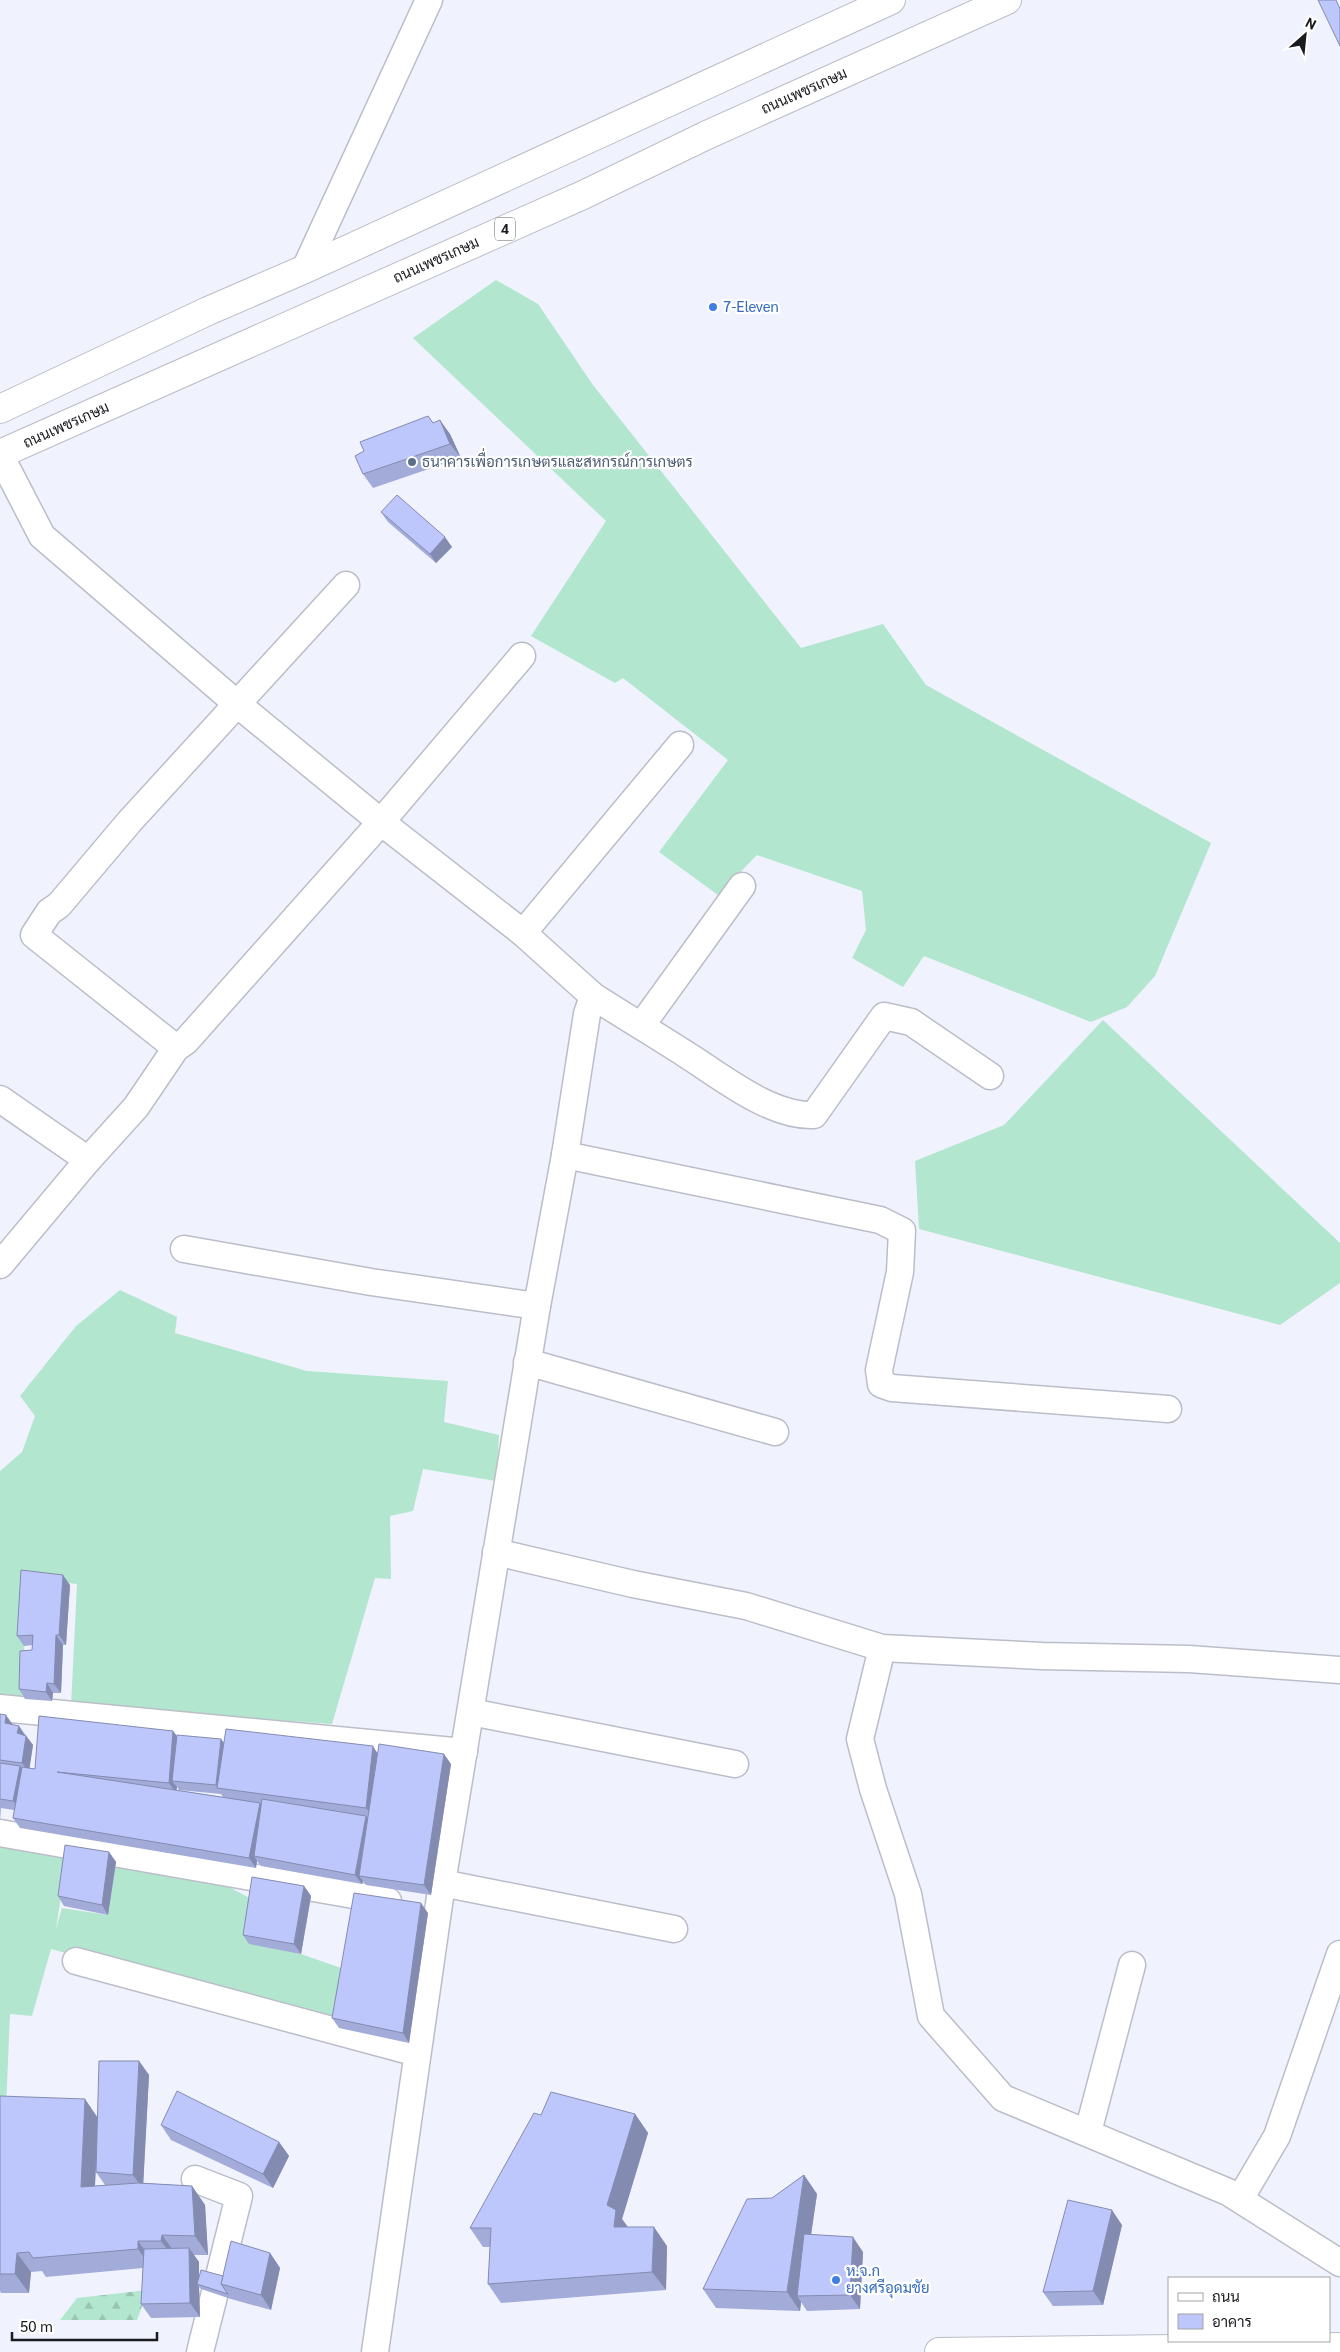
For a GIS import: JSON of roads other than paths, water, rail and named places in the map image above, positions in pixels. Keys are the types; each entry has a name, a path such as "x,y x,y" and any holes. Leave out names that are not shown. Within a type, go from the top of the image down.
{"main road":[{"path":"0,409 208,311 305,269 892,0"},
{"name":"ถนนเพชรเกษม","path":"0,455 582,195 707,135 1007,0"},
{"path":"939,2352 1340,2347"}],"street":[{"path":"305,269 430,0"},
{"path":"0,455 42,536 236,703 381,822 523,932 593,996 769,1105 802,1115 814,1114 884,1016 911,1022 990,1076"},
{"path":"176,1048 34,935 49,912 59,905 236,703 346,585"},
{"path":"0,1265 88,1160 136,1107 176,1048 186,1041 381,822 522,656"},
{"path":"523,932 680,745"},
{"path":"641,1026 742,886"},
{"path":"375,2352 417,2053 422,1906 442,1883 537,1306 565,1155 587,1014 593,996"},
{"path":"0,1099 88,1160"},
{"path":"565,1155 880,1220 902,1231 900,1272 878,1370 881,1384 892,1388 1168,1409"},
{"path":"184,1249 371,1282 537,1306"},
{"path":"528,1362 775,1432"},
{"path":"496,1552 633,1584 746,1606 882,1648 1042,1656 1189,1659 1340,1670"},
{"path":"882,1648 860,1738 873,1789 908,1894 931,2016 1002,2098 1088,2132 1228,2192 1340,2263"},
{"path":"0,1708 464,1752"},
{"path":"471,1712 735,1764"},
{"path":"0,1833 422,1906"},
{"path":"442,1883 674,1929"},
{"path":"1240,2199 1277,2136 1340,1954"},
{"path":"76,1960 417,2053"},
{"path":"1088,2132 1132,1964"},
{"path":"195,2179 239,2196 200,2352"}],"place":[{"name":"7-Eleven","path":"713,307"},
{"name":"ธนาคารเพื่อการเกษตรและสหกรณ์การเกษตร","path":"412,462"},
{"name":"ห.จ.ก ยางศรีอุดมชัย","path":"836,2280"}]}
